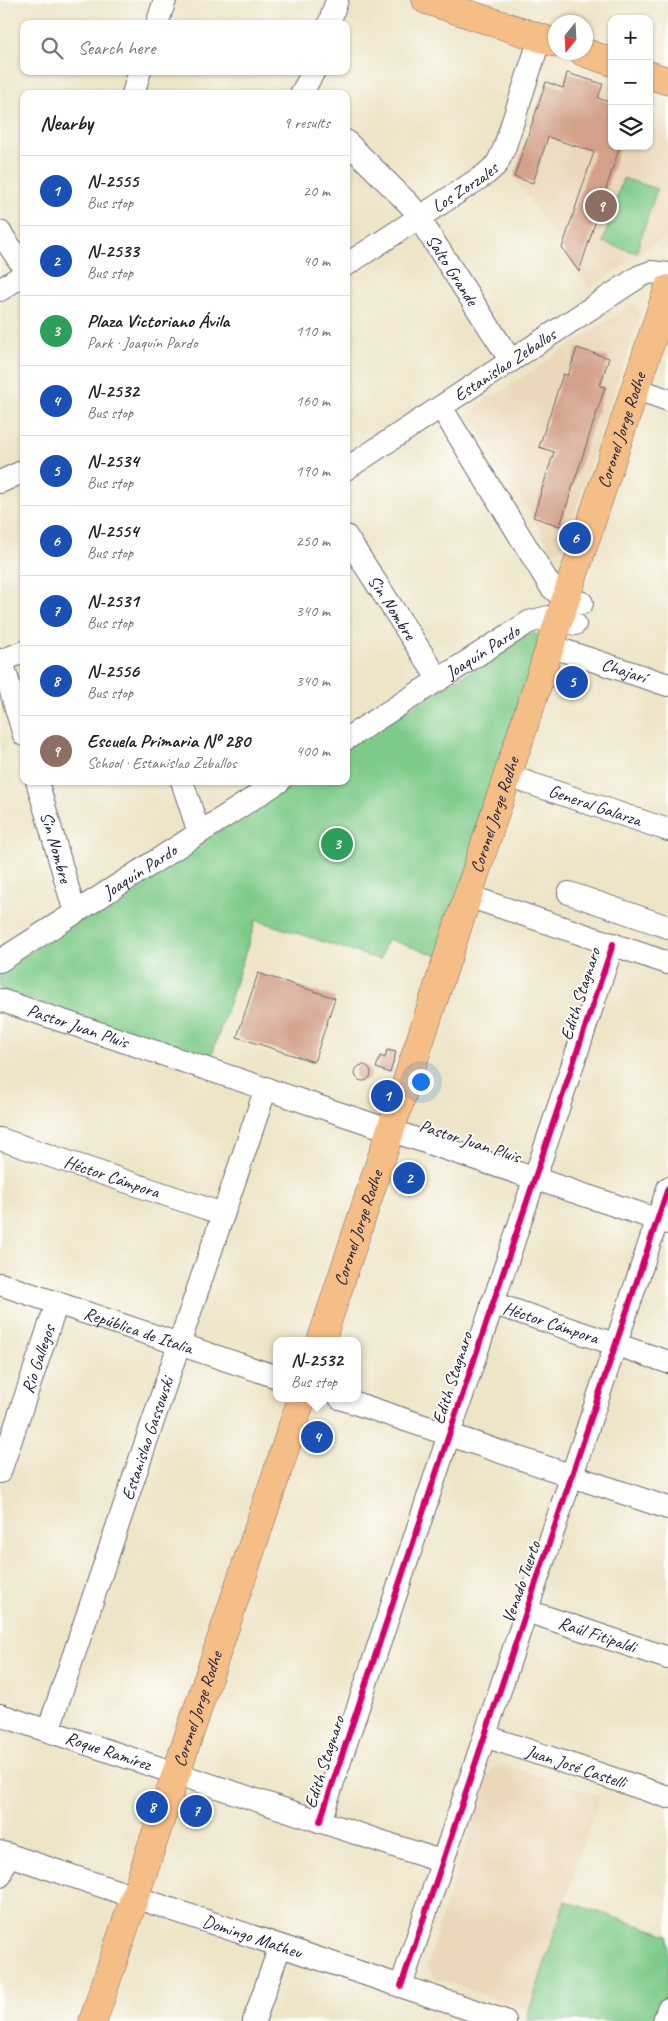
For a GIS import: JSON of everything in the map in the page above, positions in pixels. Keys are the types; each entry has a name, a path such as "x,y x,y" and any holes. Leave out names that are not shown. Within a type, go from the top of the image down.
{"main road":[{"path":"440,2 548,41"},
{"path":"593,55 608,61"},
{"path":"653,76 668,81"},
{"name":"Coronel Jorge Rodhe","path":"322,1337 398,1133 571,611 668,289"},
{"name":"Coronel Jorge Rodhe","path":"571,611 660,397 668,344"},
{"name":"Coronel Jorge Rodhe","path":"475,899 523,781 558,648"},
{"name":"Coronel Jorge Rodhe","path":"339,1337 398,1133"},
{"name":"Coronel Jorge Rodhe","path":"112,2021 143,1900 184,1776 301,1402"},
{"name":"Coronel Jorge Rodhe","path":"184,1776 317,1402"},
{"name":"Coronel Jorge Rodhe","path":"93,2021 143,1900"}],"street":[{"path":"158,20 165,0"},
{"path":"331,20 337,0"},
{"name":"Los Zorzales","path":"350,262 486,174 496,164 504,149 548,41"},
{"path":"134,90 139,75"},
{"path":"303,90 312,75"},
{"name":"Salto Grande","path":"350,145 402,195 419,218 511,361"},
{"path":"0,232 20,262"},
{"name":"Estanislao Zeballos","path":"350,466 640,276 651,272 668,274"},
{"path":"0,290 20,277"},
{"path":"441,407 548,583 571,611"},
{"path":"0,482 20,473"},
{"name":"Sin Nombre","path":"350,542 439,680"},
{"name":"Joaquín Pardo","path":"350,736 529,622 571,611"},
{"name":"Chajarí","path":"558,648 668,685"},
{"path":"20,654 1,661 20,722"},
{"name":"General Galarza","path":"523,781 668,830"},
{"name":"Sin Nombre","path":"38,785 76,913"},
{"path":"183,785 199,834"},
{"name":"Joaquín Pardo","path":"0,961 274,785"},
{"path":"569,893 668,927"},
{"path":"475,899 668,963"},
{"name":"Edith Stagnaro","path":"320,1821 613,944"},
{"name":"Pastor Juan Pluis","path":"0,1000 663,1221"},
{"name":"Estanislao Gassowski","path":"48,1731 266,1088"},
{"name":"Héctor Cámpora","path":"0,1139 223,1214"},
{"name":"Venado Tuerto","path":"401,1986 616,1344 663,1221 668,1188"},
{"name":"República de Italia","path":"0,1284 273,1376"},
{"name":"Río Gallegos","path":"0,1472 6,1435 57,1303"},
{"name":"Héctor Cámpora","path":"492,1303 668,1362"},
{"path":"352,1402 668,1508"},
{"name":"Raúl Fitipaldi","path":"527,1611 668,1658"},
{"name":"Roque Ramírez","path":"0,1715 443,1862"},
{"name":"Juan José Castelli","path":"484,1736 668,1797"},
{"path":"0,1876 4,1853"},
{"name":"Domingo Matheu","path":"4,1853 505,2021"},
{"path":"254,2021 280,1946"},
{"path":"664,2021 668,2009"}],"shaded area":[{"path":"562,68 608,83 608,150 653,150 653,97 668,102 668,235 589,288 514,177 549,73"},
{"path":"634,303 640,312 562,550 552,551 474,418 477,407"},
{"path":"503,1764 600,1796 529,2010 434,1978 426,1965 491,1769"}],"green space":[{"path":"623,178 657,189 636,253 603,242"},
{"path":"530,633 536,634 541,638 439,956 387,939 380,960 256,920 210,1061 0,989 0,971 290,785 350,785 350,746"},
{"path":"565,1901 668,1935 668,1986 656,2021 526,2020"}],"building":[{"path":"567,73 603,84 598,98 608,102 608,150 619,150 579,272 562,248 594,152 548,137 533,183 514,177 546,82 563,88"},
{"path":"577,348 609,358 600,386 605,387 560,526 533,517 554,452 539,447 563,374 568,375"},
{"path":"258,973 335,998 314,1062 237,1037"},
{"path":"387,1050 396,1052 390,1073 376,1068 380,1056 385,1058"},
{"path":"363,1065 371,1073 363,1081 355,1073"}],"cycle path":[{"path":"320,1821 613,944"},
{"path":"401,1986 668,1188"}],"place":[{"name":"Escuela Primaria Nº 280","path":"601,206"},
{"name":"N-2554","path":"575,538"},
{"name":"N-2534","path":"572,682"},
{"name":"Plaza Victoriano Ávila","path":"337,844"},
{"name":"N-2555","path":"387,1096"},
{"name":"N-2533","path":"409,1178"},
{"name":"N-2532","path":"317,1437"},
{"name":"N-2556","path":"152,1807"},
{"name":"N-2531","path":"196,1811"}]}
